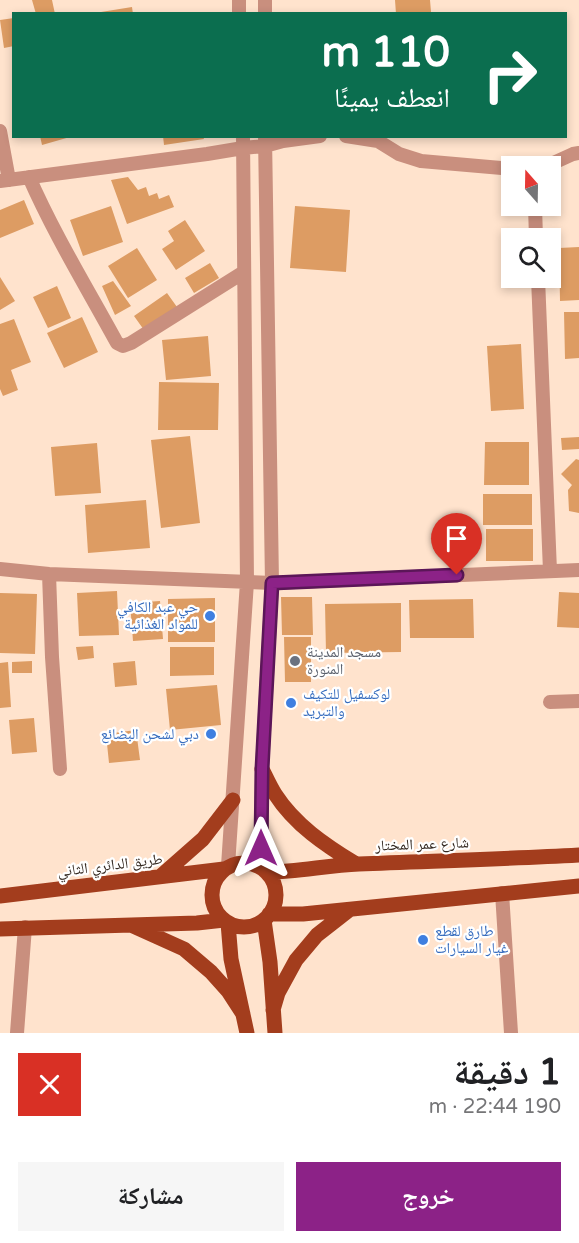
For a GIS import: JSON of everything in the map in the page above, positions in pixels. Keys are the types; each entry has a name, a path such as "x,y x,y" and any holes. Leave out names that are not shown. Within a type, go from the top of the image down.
{"main road":[{"path":"262,769 276,795 301,825 324,844 356,864"},
{"path":"161,876 202,839 233,800"},
{"name":"شارع عمر المختار","path":"264,870 579,855"},
{"path":"245,862 264,870 274,882 277,896 273,909 256,925 237,926 226,921 215,909 212,898 212,887 217,877 226,867 245,862"},
{"name":"طريق الدائري الثاني","path":"0,896 226,867"},
{"path":"267,917 579,886"},
{"path":"273,1010 278,993 296,960 317,935 350,909"},
{"path":"267,917 275,1033"},
{"path":"0,929 226,921"},
{"path":"226,921 231,959 247,1033"},
{"path":"128,924 184,949 211,972 228,991 243,1014"}],"street":[{"path":"0,131 4,180 196,156 243,142 306,138"},
{"path":"359,138 378,141 399,154 421,160 501,167"},
{"path":"226,867 233,800 247,582 243,142"},
{"path":"264,870 262,769 272,583 265,142"},
{"path":"561,159 579,153"},
{"path":"29,177 117,343 123,346 132,343 244,272"},
{"path":"538,288 550,571"},
{"path":"0,569 49,574 272,583 579,570"},
{"path":"49,574 60,769"},
{"path":"550,702 579,701"},
{"path":"502,893 511,1033"},
{"path":"17,1033 25,927"}],"building":[{"path":"32,0 52,0 55,12 35,12"},
{"path":"395,0 430,0 431,12 396,12"},
{"path":"132,7 133,12 101,12"},
{"path":"12,18 12,46 4,48 0,20"},
{"path":"40,138 66,138 42,145"},
{"path":"163,138 204,139 164,145"},
{"path":"128,177 138,190 146,187 149,196 157,193 159,199 169,195 174,207 127,224 111,180"},
{"path":"24,200 34,224 0,238 0,210"},
{"path":"111,206 123,242 83,256 70,220"},
{"path":"295,206 350,210 346,272 290,268"},
{"path":"185,220 205,251 176,270 162,249 174,241 168,231"},
{"path":"579,247 579,300 560,301 561,248"},
{"path":"137,248 157,280 128,298 108,266"},
{"path":"210,263 219,278 194,293 185,278"},
{"path":"0,277 15,301 0,310"},
{"path":"113,281 131,306 115,315 102,286"},
{"path":"57,286 71,318 48,328 33,297"},
{"path":"167,293 177,307 144,330 134,316"},
{"path":"564,312 579,312 579,358 565,359"},
{"path":"82,317 98,352 64,368 47,333"},
{"path":"14,319 31,362 11,370 18,390 3,396 0,389 0,324"},
{"path":"208,336 211,376 166,380 162,340"},
{"path":"521,344 524,409 491,411 487,346"},
{"path":"159,382 219,383 218,430 158,430"},
{"path":"190,436 200,523 161,528 151,440"},
{"path":"579,437 579,449 562,450 561,438"},
{"path":"485,442 529,442 529,485 484,485"},
{"path":"97,443 101,493 55,496 51,447"},
{"path":"576,459 579,460 579,513 569,511 568,490 572,485 561,474"},
{"path":"483,494 532,494 532,525 483,525"},
{"path":"146,500 150,548 88,553 85,505"},
{"path":"486,529 533,529 533,561 486,561"},
{"path":"117,591 119,635 79,636 77,593"},
{"path":"559,592 579,593 579,628 557,627"},
{"path":"0,593 37,594 35,654 0,653"},
{"path":"281,597 312,597 313,635 282,635"},
{"path":"215,598 215,642 168,642 168,599"},
{"path":"473,599 474,638 410,638 409,600"},
{"path":"160,601 163,639 133,641 130,603"},
{"path":"401,603 401,652 326,653 325,604"},
{"path":"284,637 311,637 311,682 285,682"},
{"path":"93,646 94,658 78,660 76,647"},
{"path":"170,647 214,647 214,675 170,676"},
{"path":"32,661 32,673 12,673 12,662"},
{"path":"135,661 137,685 115,687 113,663"},
{"path":"8,662 11,707 0,708 0,663"},
{"path":"217,685 221,725 170,730 166,689"},
{"path":"34,718 37,752 12,754 9,720"},
{"path":"136,730 140,760 109,763 106,734"}],"place":[{"name":"حي عبد الكافي للمواد الغذائية","path":"210,616"},
{"name":"مسجد المدينة المنورة","path":"295,661"},
{"name":"لوكسفيل للتكيف والتبريد","path":"291,703"},
{"name":"دبي لشحن البضائع","path":"211,734"},
{"name":"طارق لقطع غيار السيارات","path":"423,940"}],"route":[{"path":"261,848 262,769 272,583 457,575"}]}
